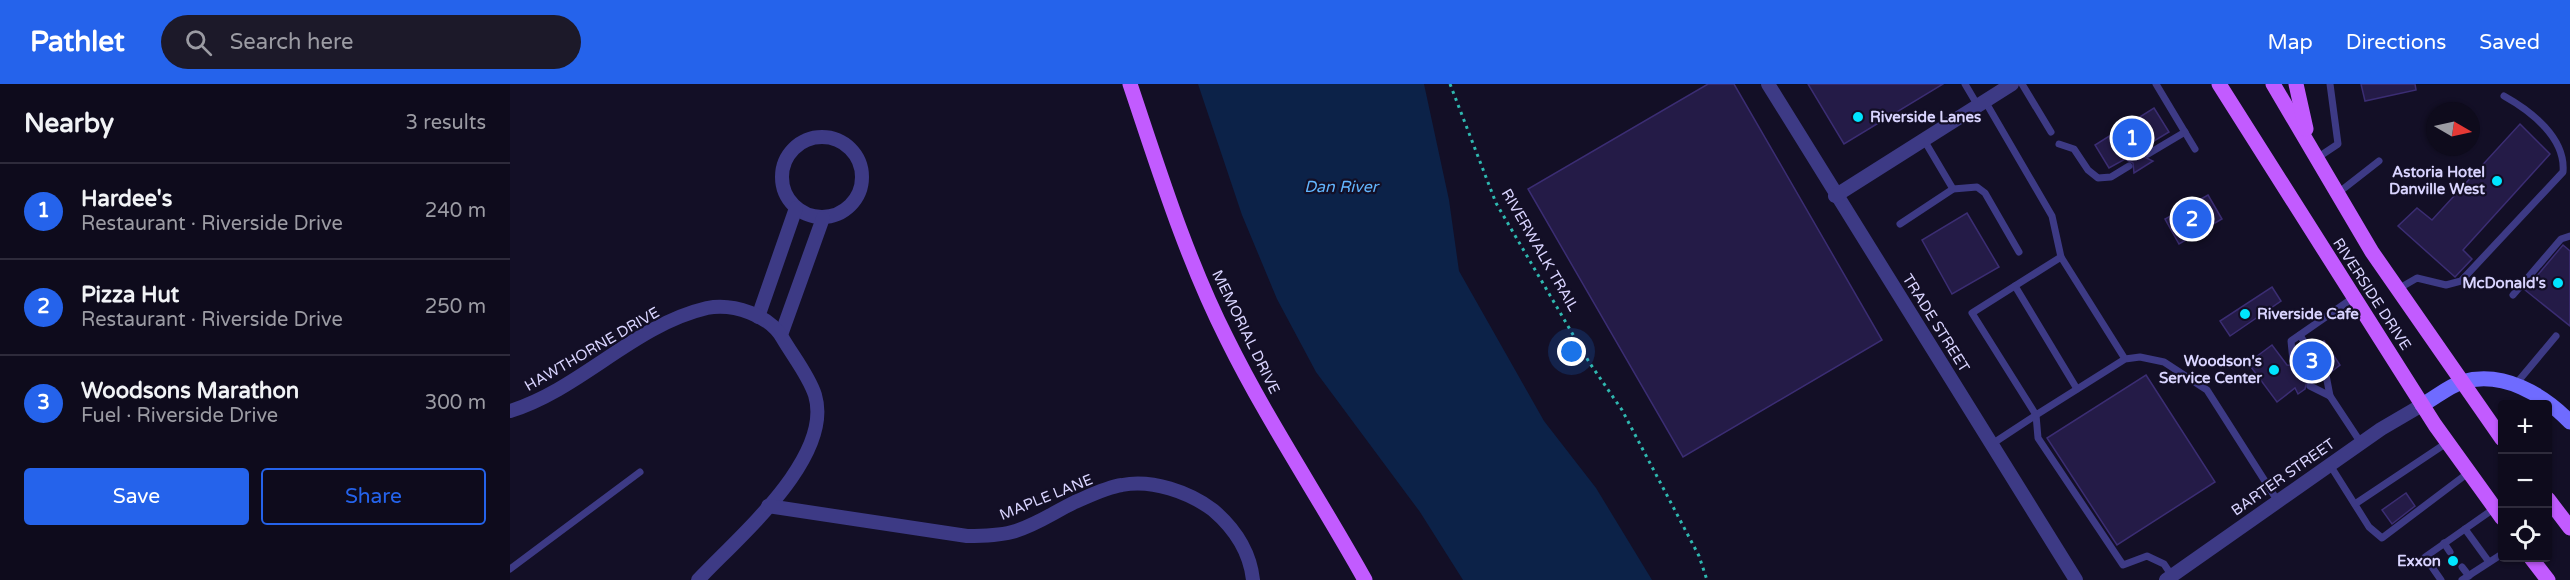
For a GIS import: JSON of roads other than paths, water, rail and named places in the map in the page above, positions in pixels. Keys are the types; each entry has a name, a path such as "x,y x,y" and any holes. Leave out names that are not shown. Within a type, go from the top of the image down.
{"main road":[{"name":"MEMORIAL DRIVE","path":"1130,84 1194,267 1225,336 1252,390 1365,580"},
{"name":"RIVERSIDE DRIVE","path":"2219,84 2422,405 2498,512"},
{"name":"RIVERSIDE DRIVE","path":"2273,84 2398,289 2498,433"},
{"path":"2296,84 2314,152"},
{"path":"2552,505 2570,528"},
{"path":"2534,562 2548,580"}],"street":[{"name":"TRADE STREET","path":"1768,84 1835,196 2076,580"},
{"path":"1835,196 2012,84"},
{"path":"816,137 829,137 842,141 859,161 863,174 861,187 852,204 836,215 822,218 813,217 796,208 787,198 783,186 782,173 785,160 803,141 816,137"},
{"path":"758,317 796,208"},
{"path":"781,335 822,218"},
{"name":"HAWTHORNE DRIVE","path":"510,411 543,398 637,339 694,312 728,307 758,317 781,335 815,395 816,419 807,455 797,473 698,580"},
{"path":"2422,405 2462,382 2483,380 2515,385 2547,400 2570,422"},
{"name":"BARTER STREET","path":"2169,578 2277,500 2422,405"},
{"name":"MAPLE LANE","path":"768,506 967,537 990,536 1034,523 1075,502 1121,484 1154,486 1186,495 1206,505 1223,519 1237,536 1248,558 1253,580"}],"lane":[{"path":"1965,84 1982,103 2052,216 2061,257 2125,359"},
{"path":"2022,84 2051,132"},
{"path":"2156,84 2194,148"},
{"path":"2314,152 2338,144 2330,84"},
{"path":"2398,289 2417,278 2446,285 2461,281 2562,172 2564,159 2559,145 2528,109 2504,96"},
{"path":"2148,154 2185,132"},
{"path":"1924,140 1953,189"},
{"path":"2059,144 2074,148 2088,170 2098,178 2111,177 2129,166"},
{"path":"2338,193 2379,161"},
{"path":"1900,224 1953,189 1977,187 1985,193 2019,252"},
{"path":"2513,295 2561,239 2570,236"},
{"path":"2061,257 1972,313 2036,415 2038,438 2123,565 2147,556 2164,564 2169,578"},
{"path":"2015,286 2077,389"},
{"path":"2293,361 2291,341 2353,298"},
{"path":"2300,335 2309,350"},
{"path":"2515,385 2556,336"},
{"path":"1992,444 2125,359 2140,357 2164,362 2207,390 2277,500"},
{"path":"2326,375 2330,396 2361,443"},
{"path":"2310,386 2330,396"},
{"path":"2355,504 2448,442"},
{"path":"2330,465 2369,527 2382,538 2469,472"},
{"path":"510,569 640,472"},
{"path":"2441,580 2425,557 2465,529 2498,513"},
{"path":"2465,529 2489,562"},
{"path":"2444,543 2450,552"},
{"path":"2462,567 2465,578 2498,556"}],"water":[{"name":"Dan River","path":"1198,84 1424,84 1449,200 1459,271 1544,421 1596,488 1652,580 1463,580 1420,512 1316,372 1277,299 1242,215"}],"place":[{"name":"Riverside Lanes","path":"1858,117"},
{"name":"Hardee's","path":"2132,138"},
{"name":"Astoria Hotel Danville West","path":"2497,181"},
{"name":"Pizza Hut","path":"2192,219"},
{"name":"McDonald's","path":"2558,283"},
{"name":"Riverside Cafe","path":"2245,314"},
{"name":"Woodsons Marathon","path":"2312,361"},
{"name":"Woodson's Service Center","path":"2274,370"},
{"name":"Exxon","path":"2453,561"}]}
